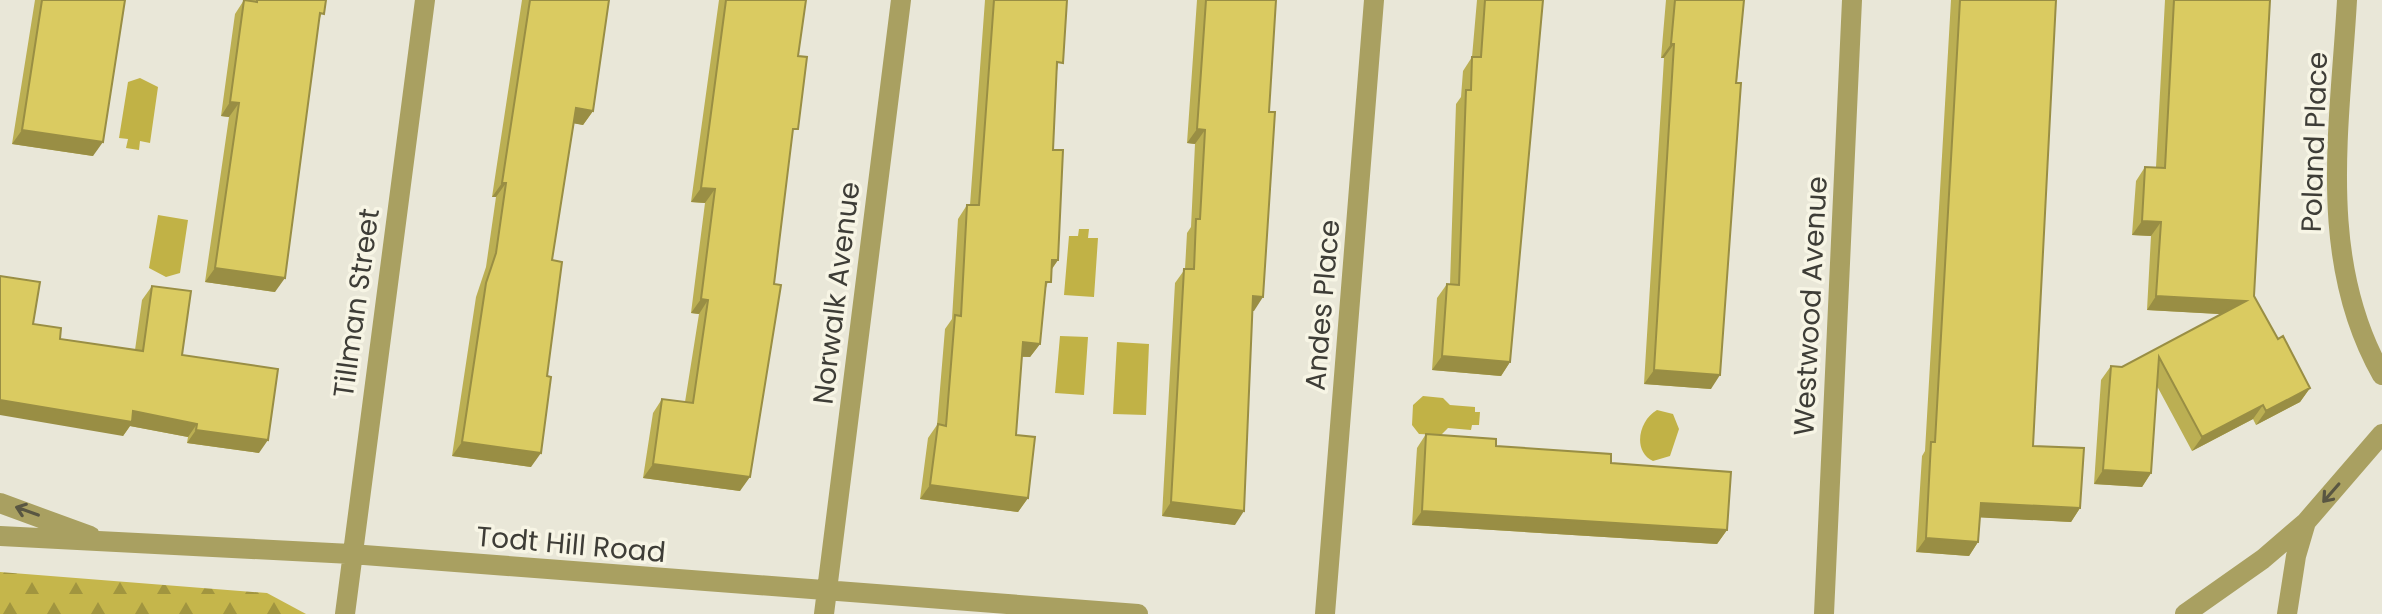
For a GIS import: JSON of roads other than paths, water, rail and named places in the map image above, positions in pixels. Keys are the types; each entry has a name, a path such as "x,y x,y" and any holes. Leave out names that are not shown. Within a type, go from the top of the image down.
{"street":[{"name":"Tillman Street","path":"345,614 425,0"},
{"name":"Norwalk Avenue","path":"824,614 901,0"},
{"name":"Andes Place","path":"1325,614 1374,0"},
{"name":"Westwood Avenue","path":"1824,614 1852,0"},
{"name":"Poland Place","path":"2347,0 2335,197 2338,233 2348,293 2371,355 2382,375"},
{"path":"2185,614 2263,559 2306,522 2382,434"},
{"path":"0,503 105,542"},
{"path":"2287,614 2296,556 2306,522"},
{"name":"Todt Hill Road","path":"0,536 351,554 826,593 1138,614"}]}
